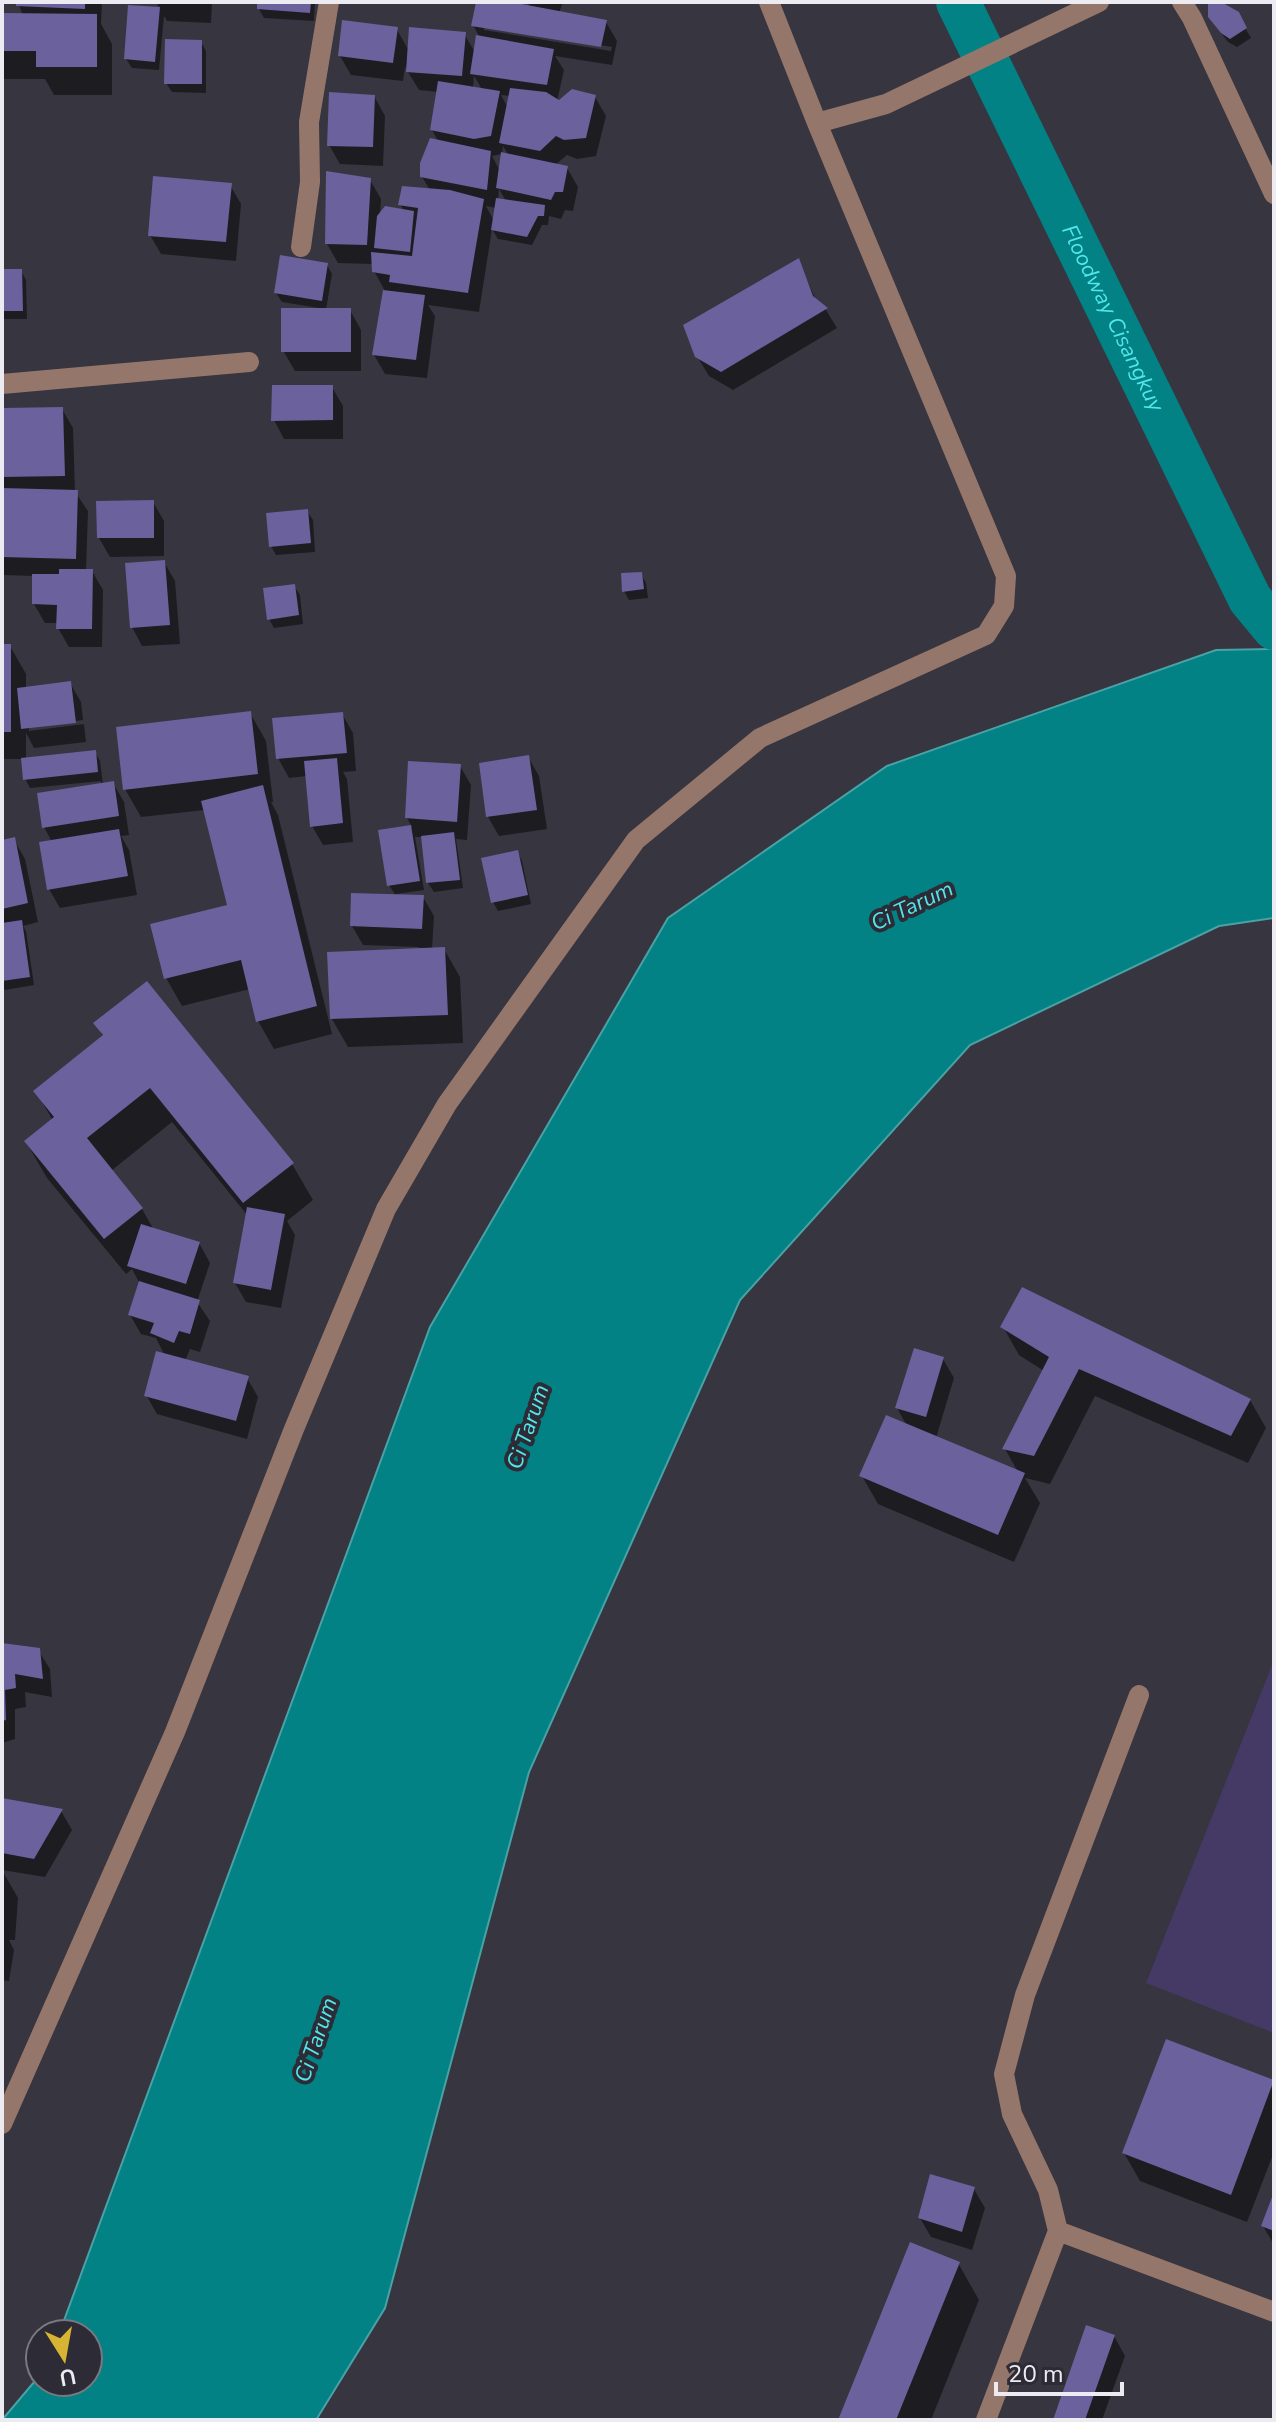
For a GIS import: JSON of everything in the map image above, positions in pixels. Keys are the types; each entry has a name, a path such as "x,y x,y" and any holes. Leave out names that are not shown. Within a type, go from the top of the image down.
{"street":[{"path":"301,247 310,182 309,122 329,2"},
{"path":"2,2124 175,1732 294,1429 386,1209 447,1104 636,840 760,738 986,635 1004,606 1006,576 769,2"},
{"path":"817,123 886,104 1099,2"},
{"path":"1182,2 1274,194"},
{"path":"2,384 249,362"},
{"path":"986,2420 1058,2231 1048,2190 1012,2114 1004,2074 1025,1995 1139,1695"},
{"path":"1058,2231 1274,2312"}],"shaded area":[{"path":"1274,1660 1274,2033 1146,1983"}],"water":[{"name":"Ci Tarum","path":"1274,649 1274,918 1219,926 970,1045 740,1300 529,1772 385,2308 316,2420 2,2420 24,2394 24,2398 104,2398 104,2318 65,2318 430,1327 668,918 887,766 1216,650"}],"building":[{"path":"16,2 85,2 85,9 16,6"},
{"path":"257,2 311,2 310,13 257,9"},
{"path":"476,2 511,2 607,20 601,47 471,26"},
{"path":"1208,3 1223,3 1239,12 1247,28 1230,39 1208,17"},
{"path":"128,5 160,7 155,62 124,59"},
{"path":"2,13 97,14 97,67 36,67 36,51 2,51"},
{"path":"342,20 398,27 393,63 338,56"},
{"path":"409,27 466,32 462,76 406,72"},
{"path":"476,35 554,49 547,85 470,74"},
{"path":"165,39 202,40 202,84 164,84"},
{"path":"438,81 500,91 491,136 474,139 430,130"},
{"path":"510,88 546,92 559,100 572,89 596,95 586,138 564,140 556,136 540,151 499,143"},
{"path":"329,92 375,95 373,147 327,146"},
{"path":"430,138 491,151 487,190 420,177 420,163"},
{"path":"501,152 568,166 563,192 555,192 551,200 496,188"},
{"path":"326,171 371,178 367,245 325,244"},
{"path":"153,176 232,183 226,242 148,236"},
{"path":"402,186 450,190 484,199 468,293 389,282 390,275 372,272 371,252 412,256 418,208 398,205"},
{"path":"496,198 545,205 544,216 538,216 527,237 491,230"},
{"path":"385,206 414,211 410,252 374,248 377,216"},
{"path":"280,255 328,263 322,301 274,293"},
{"path":"799,258 813,296 828,308 721,372 695,357 683,325"},
{"path":"2,269 22,269 23,311 2,311"},
{"path":"383,290 425,295 416,360 372,355"},
{"path":"281,308 351,308 351,352 281,352"},
{"path":"272,385 333,385 333,420 271,421"},
{"path":"63,407 65,476 2,477 2,408"},
{"path":"2,488 78,490 76,559 2,557"},
{"path":"154,500 154,538 97,538 96,501"},
{"path":"308,509 311,543 269,547 266,513"},
{"path":"165,560 170,625 130,628 125,563"},
{"path":"59,569 93,569 92,629 56,629 57,605 32,604 32,574 59,574"},
{"path":"642,572 644,589 622,592 621,573"},
{"path":"295,584 299,615 267,620 263,588"},
{"path":"2,644 11,644 11,732 2,732"},
{"path":"71,681 76,723 21,729 17,688"},
{"path":"251,711 258,774 123,790 116,727"},
{"path":"343,712 347,753 276,759 272,718"},
{"path":"96,750 98,772 23,780 21,758"},
{"path":"529,755 537,810 486,817 479,763"},
{"path":"337,758 343,823 310,827 304,761"},
{"path":"408,761 461,764 457,822 405,818"},
{"path":"114,781 119,816 42,828 37,793"},
{"path":"263,785 317,1006 256,1022 241,960 164,979 150,924 227,905 201,801"},
{"path":"411,825 420,881 387,886 378,830"},
{"path":"119,829 128,876 47,890 39,842"},
{"path":"454,832 460,880 426,883 421,836"},
{"path":"15,837 28,903 2,909 2,840"},
{"path":"518,850 528,895 491,903 481,858"},
{"path":"351,893 424,895 422,929 350,926"},
{"path":"22,920 30,977 2,981 2,923"},
{"path":"445,947 448,1015 330,1019 327,952"},
{"path":"147,981 294,1163 243,1203 150,1088 87,1138 143,1208 104,1239 24,1141 54,1117 33,1091 103,1035 93,1023"},
{"path":"247,1207 285,1214 271,1290 233,1283"},
{"path":"141,1224 200,1242 186,1284 127,1266"},
{"path":"139,1281 200,1300 190,1334 179,1331 174,1343 150,1333 154,1323 128,1315"},
{"path":"1022,1287 1251,1399 1231,1436 1079,1369 1034,1456 1002,1449 1049,1357 1000,1327"},
{"path":"914,1348 944,1357 926,1417 895,1408"},
{"path":"156,1351 249,1376 236,1421 144,1396"},
{"path":"886,1415 1025,1473 998,1535 859,1476"},
{"path":"2,1643 40,1648 43,1679 15,1674 16,1688 5,1690 6,1720 2,1721"},
{"path":"2,1798 63,1809 34,1859 2,1853"},
{"path":"1166,2039 1274,2080 1231,2195 1122,2153"},
{"path":"930,2174 975,2187 962,2232 918,2218"},
{"path":"1274,2192 1274,2231 1261,2226"},
{"path":"910,2242 960,2262 896,2420 838,2420"},
{"path":"1086,2325 1115,2335 1085,2420 1053,2420"}],"waterway":[{"name":"Floodway Cisangkuy","path":"958,2 1250,599 1274,628"}]}
